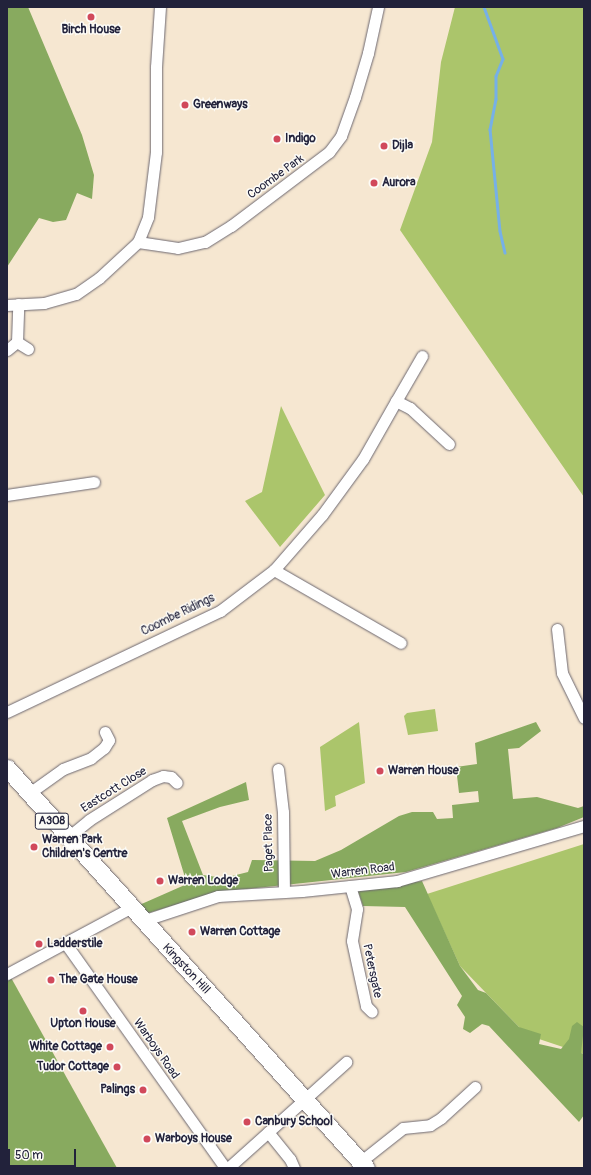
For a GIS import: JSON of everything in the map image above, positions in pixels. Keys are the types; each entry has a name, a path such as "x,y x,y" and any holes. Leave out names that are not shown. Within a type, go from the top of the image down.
{"main road":[{"name":"Kingston Hill","path":"7,768 67,838 304,1098 363,1165"}],"street":[{"path":"16,342 12,304 44,302 76,294 99,278 138,242 148,217 156,152 156,67 160,7"},
{"name":"Coombe Park","path":"138,242 178,248 205,242 231,226 329,152 340,136 355,97 368,53 378,7"},
{"path":"16,342 28,349"},
{"path":"7,350 16,342"},
{"name":"Coombe Ridings","path":"7,712 220,611 274,570 322,514 363,459 422,356"},
{"path":"396,401 410,408 449,444"},
{"path":"7,495 94,482"},
{"path":"274,570 401,643"},
{"path":"557,629 562,673 584,718"},
{"path":"28,794 63,769 91,758 104,748 109,740 105,732"},
{"name":"Paget Place","path":"278,769 283,812 284,892"},
{"name":"Eastcott Close","path":"67,838 89,820 152,780 163,776 171,777 177,783"},
{"name":"Warren Road","path":"142,921 218,896 350,886 423,875 584,826"},
{"name":"Petersgate","path":"350,886 357,909 352,941 366,1006 372,1012"},
{"path":"8,974 66,944 130,908"},
{"name":"Warboys Road","path":"66,944 227,1168"},
{"path":"227,1168 346,1062"},
{"path":"363,1165 403,1128 430,1125 441,1118 475,1087"},
{"path":"268,1132 290,1159 294,1168"}],"green space":[{"path":"7,7 28,7 82,135 94,175 92,199 77,193 66,220 53,222 39,218 7,267"},
{"path":"455,7 584,7 584,497 400,230 432,142 441,62"},
{"path":"281,406 325,495 280,547 245,501 262,492"},
{"path":"435,709 438,731 408,735 404,716 407,713"},
{"path":"359,722 365,783 335,796 336,806 325,811 320,747"},
{"path":"536,722 541,731 519,748 508,749 513,799 537,797 578,808 584,806 584,817 557,828 406,872 218,892 145,914 137,906 187,884 167,818 246,782 249,800 220,807 182,821 203,875 224,878 248,872 252,860 315,861 341,850 399,816 412,812 433,812 437,819 453,818 452,805 479,802 478,791 459,793 456,767 477,764 475,743"},
{"path":"584,844 584,1054 527,1035 519,1027 460,966 427,894"},
{"path":"422,881 460,966 478,990 486,993 519,1027 541,1034 539,1044 561,1049 569,1039 572,1026 577,1022 584,1027 581,1053 584,1054 584,1115 579,1122 489,1026 482,1024 470,1033 463,1029 465,1017 457,1005 462,996 405,907 363,906 358,891"},
{"path":"7,971 9,974 117,1168 7,1168"}],"waterway":[{"path":"484,7 503,59 496,76 496,99 490,129 500,231 505,252"}],"place":[{"name":"Birch House","path":"91,17"},
{"name":"Greenways","path":"185,105"},
{"name":"Indigo","path":"277,139"},
{"name":"Dijla","path":"384,146"},
{"name":"Aurora","path":"374,183"},
{"name":"Warren House","path":"380,771"},
{"name":"Warren Park Children's Centre","path":"34,847"},
{"name":"Warren Lodge","path":"160,881"},
{"name":"Warren Cottage","path":"192,932"},
{"name":"Ladderstile","path":"39,944"},
{"name":"The Gate House","path":"51,980"},
{"name":"Upton House","path":"83,1011"},
{"name":"White Cottage","path":"110,1047"},
{"name":"Tudor Cottage","path":"117,1067"},
{"name":"Palings","path":"143,1090"},
{"name":"Canbury School","path":"247,1122"},
{"name":"Warboys House","path":"147,1139"}]}
